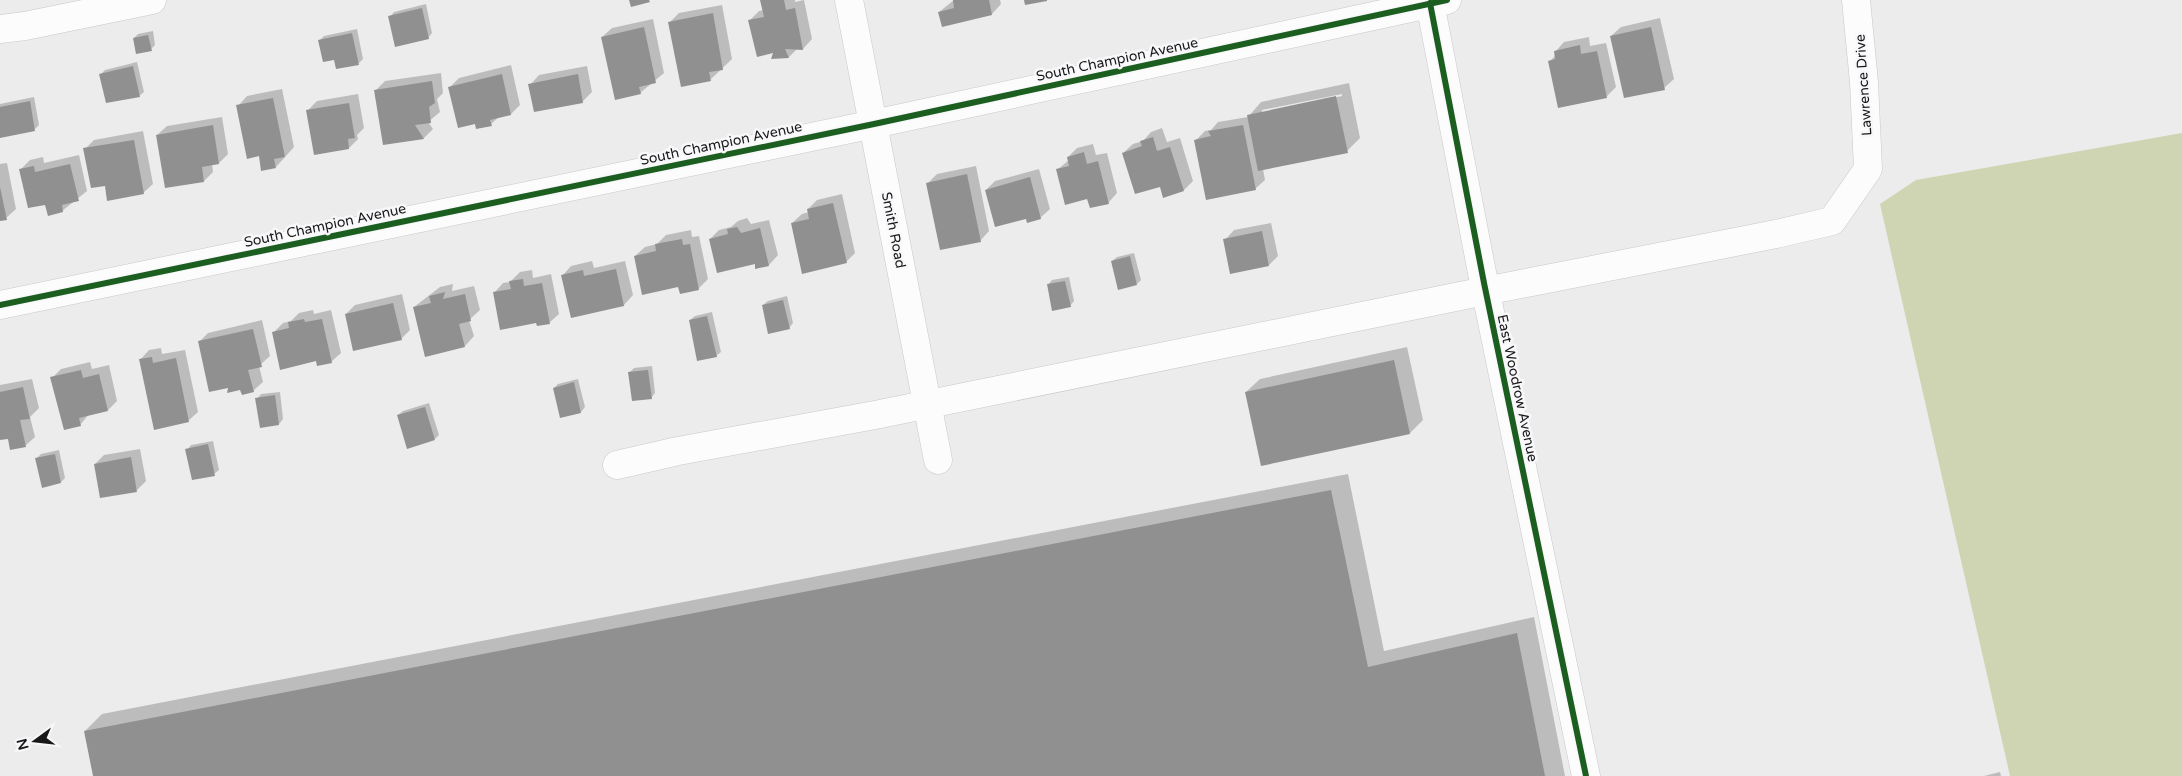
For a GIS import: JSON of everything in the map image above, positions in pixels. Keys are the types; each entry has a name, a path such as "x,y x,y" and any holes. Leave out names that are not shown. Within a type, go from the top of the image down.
{"street":[{"path":"0,29 25,26 152,0"},
{"name":"Smith Road","path":"849,0 938,460"},
{"name":"Lawrence Drive","path":"1485,291 1776,234 1832,220 1868,169 1864,82 1856,0"},
{"name":"South Champion Avenue","path":"0,305 874,124 1438,2"},
{"name":"East Woodrow Avenue","path":"1438,2 1485,291 1586,776"},
{"path":"617,465 678,451 927,405 1485,291"}],"green space":[{"path":"2182,133 2182,776 2010,776 1880,204 1916,180"}],"building":[{"path":"629,0 649,0 650,2 631,7"},
{"path":"760,0 784,0 786,10 795,8 803,50 785,49 789,58 771,59 773,53 757,57 748,20 764,17"},
{"path":"953,0 989,0 992,15 942,27 938,12 954,8"},
{"path":"1024,0 1047,0 1047,1 1025,5"},
{"path":"422,8 429,39 395,47 388,16"},
{"path":"713,13 723,70 709,72 711,81 681,87 668,22"},
{"path":"644,27 656,83 639,87 641,94 615,100 601,37"},
{"path":"1651,27 1665,90 1624,98 1610,36"},
{"path":"352,33 359,65 336,69 334,60 323,62 318,40"},
{"path":"148,35 152,51 136,54 133,38"},
{"path":"1580,45 1581,54 1597,51 1607,98 1558,108 1548,61 1555,59 1554,51"},
{"path":"133,66 140,97 106,103 99,74"},
{"path":"502,74 511,115 490,120 492,126 476,129 475,124 458,128 448,87"},
{"path":"578,74 583,103 534,112 528,84"},
{"path":"432,81 435,103 429,107 431,123 415,125 424,139 383,145 374,90"},
{"path":"1336,96 1348,153 1258,171 1247,115"},
{"path":"273,98 285,157 274,159 276,168 261,171 259,156 247,159 236,105"},
{"path":"30,101 35,131 0,138 0,107"},
{"path":"349,103 355,138 348,139 349,149 314,155 306,110"},
{"path":"213,125 219,164 202,167 204,182 165,188 156,135"},
{"path":"1243,125 1256,190 1206,200 1194,140 1211,136 1208,131"},
{"path":"1153,137 1157,151 1170,147 1184,191 1163,198 1160,187 1135,194 1122,153 1142,146 1140,141"},
{"path":"134,140 144,194 107,201 105,186 91,188 83,148"},
{"path":"1084,152 1087,164 1098,161 1109,204 1090,208 1087,199 1065,205 1056,169 1069,166 1067,157"},
{"path":"70,164 79,201 62,205 63,212 48,216 45,205 28,208 19,169 34,166 35,172"},
{"path":"967,174 981,242 940,250 926,183"},
{"path":"1030,177 1041,219 1027,223 1026,219 995,227 985,190"},
{"path":"0,187 7,220 0,221"},
{"path":"833,203 847,263 802,274 791,223 809,219 807,209"},
{"path":"737,227 741,233 760,228 769,266 755,269 755,264 717,273 709,239 728,234 727,229"},
{"path":"1262,231 1269,266 1230,274 1223,239"},
{"path":"682,239 683,245 690,244 699,290 680,294 678,287 642,295 634,256 656,251 655,244"},
{"path":"1130,256 1137,285 1118,290 1111,261"},
{"path":"616,269 624,306 571,318 561,275 583,270 584,276"},
{"path":"523,279 524,286 542,283 550,324 537,326 536,323 500,330 493,292 511,289 509,281"},
{"path":"1065,281 1071,307 1052,311 1047,284"},
{"path":"445,292 443,299 465,294 471,321 459,324 465,347 425,357 413,307 431,303 429,296"},
{"path":"783,300 790,329 768,334 762,305"},
{"path":"393,303 402,340 353,351 345,314"},
{"path":"707,316 717,357 697,361 689,320"},
{"path":"304,319 305,322 322,319 332,363 317,366 316,361 280,370 272,332 289,328 288,322"},
{"path":"253,329 262,367 248,370 254,392 242,395 240,390 227,393 228,388 209,392 198,341"},
{"path":"152,357 153,363 176,358 189,422 154,430 139,359"},
{"path":"1394,360 1410,434 1261,466 1245,392"},
{"path":"81,370 83,378 99,374 108,411 79,418 81,426 64,430 50,377"},
{"path":"648,370 652,399 632,401 628,372"},
{"path":"574,382 581,413 560,418 553,388"},
{"path":"23,387 30,419 20,420 26,447 10,450 8,439 0,440 0,392"},
{"path":"275,395 279,425 260,428 255,398"},
{"path":"425,407 435,440 407,449 397,415"},
{"path":"208,444 215,476 192,480 185,449"},
{"path":"55,454 61,483 42,488 35,458"},
{"path":"131,457 137,492 100,498 94,464"},
{"path":"1331,490 1368,667 1517,633 1545,776 93,776 84,731"}],"cycle path":[{"path":"0,305 874,124 1447,0"},
{"path":"1430,3 1484,283 1586,776"}]}
